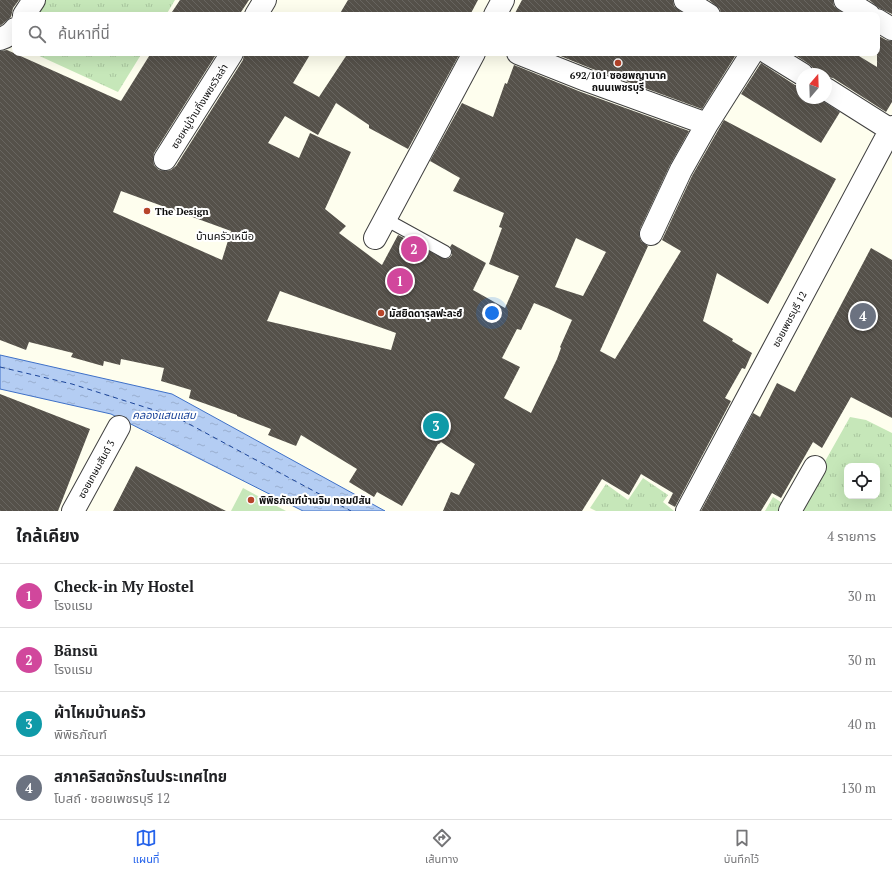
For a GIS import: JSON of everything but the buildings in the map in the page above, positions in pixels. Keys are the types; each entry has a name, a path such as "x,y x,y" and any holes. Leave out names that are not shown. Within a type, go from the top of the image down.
{"street":[{"path":"26,12 34,0"},
{"path":"258,12 265,0"},
{"path":"497,12 503,0"},
{"path":"685,0 704,12"},
{"path":"845,0 864,12"},
{"path":"880,22 892,29"},
{"path":"0,39 6,37 12,32"},
{"name":"ซอยหมู่บ้านกิ่งเพชรวิลล่า","path":"165,159 230,56"},
{"path":"375,238 472,56"},
{"path":"526,56 586,80 707,124"},
{"path":"651,234 681,170 707,124 750,56"},
{"path":"773,56 796,70"},
{"path":"832,93 891,128"},
{"name":"ซอยเพชรบุรี 12","path":"687,511 891,128"},
{"name":"ซอยเกษมสันต์ 3","path":"73,511 119,427"},
{"path":"790,511 815,467"}],"lane":[{"path":"385,219 445,252"}],"green space":[{"path":"42,0 175,0 168,12 34,12"},
{"path":"40,56 140,56 118,92"},
{"path":"850,417 866,420 892,433 892,511 797,511"},
{"path":"643,478 668,495 663,502 674,511 596,511 590,508 606,484 628,500"},
{"name":"พิพิธภัณฑ์บ้านจิม ทอมป์สัน","path":"243,488 286,511 231,511"},
{"path":"773,497 787,506 784,511 765,511"}],"water":[{"name":"คลองแสนแสบ","path":"0,355 172,394 385,511 303,511 111,414 0,389"}],"ferry route":[{"path":"0,367 72,384 176,417 351,511"}],"place":[{"name":"692/101 ซอยพญานาค ถนนเพชรบุรี","path":"618,63"},
{"name":"The Design","path":"147,211"},
{"name":"Bānsū","path":"414,249"},
{"name":"Check-in My Hostel","path":"400,281"},
{"name":"มัสยิดดารุลฟะละฮ์","path":"381,313"},
{"name":"สภาคริสตจักรในประเทศไทย","path":"863,316"},
{"name":"ผ้าไหมบ้านครัว","path":"436,426"},
{"name":"พิพิธภัณฑ์บ้านจิม ทอมป์สัน","path":"251,500"}],"district":[{"name":"บ้านครัวเหนือ","path":"225,236"}]}
